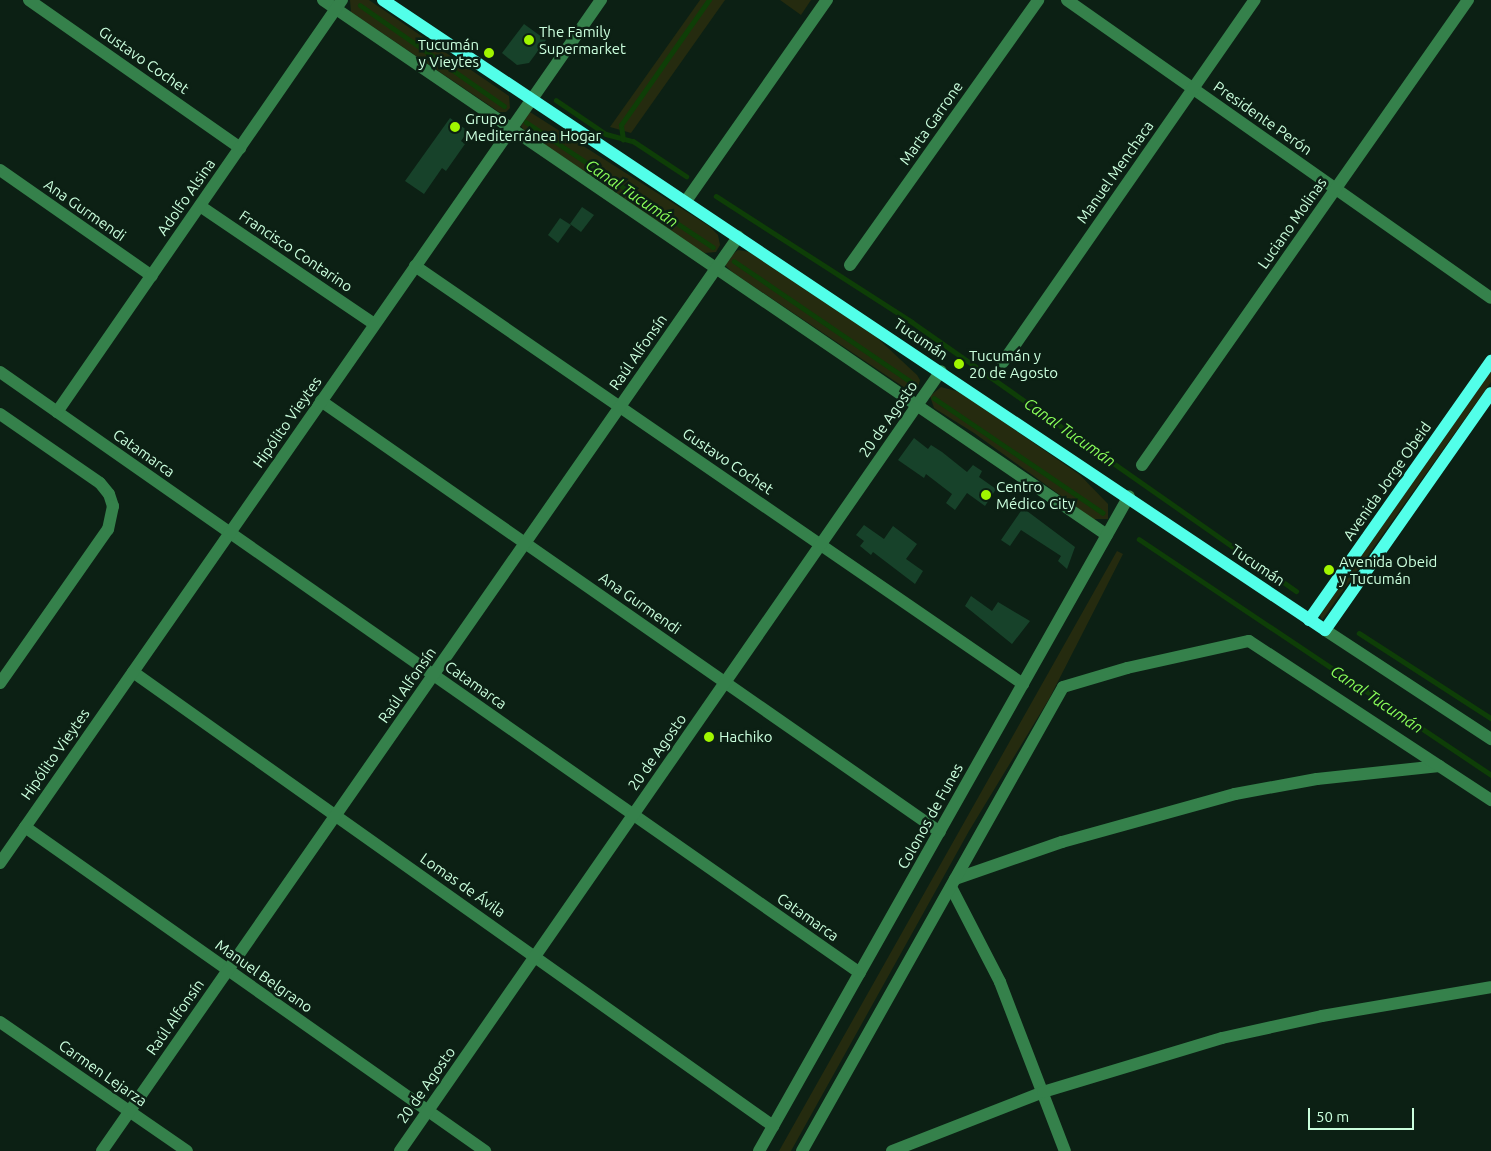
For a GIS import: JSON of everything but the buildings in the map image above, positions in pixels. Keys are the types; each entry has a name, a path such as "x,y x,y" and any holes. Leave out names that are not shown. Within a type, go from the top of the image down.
{"main road":[{"name":"Tucumán","path":"383,0 530,100 686,201 1129,496 1324,630"},
{"name":"Avenida Jorge Obeid","path":"1309,620 1491,361"},
{"path":"1324,630 1491,393"}],"street":[{"name":"Gustavo Cochet","path":"28,0 240,148"},
{"path":"323,0 339,4 512,126 1107,535"},
{"name":"Hipólito Vieytes","path":"0,863 600,0"},
{"path":"686,201 827,0"},
{"name":"Marta Garrone","path":"850,265 1038,0"},
{"name":"Presidente Perón","path":"1067,0 1491,298"},
{"name":"Manuel Menchaca","path":"1002,362 1254,0"},
{"name":"Luciano Molinas","path":"1142,465 1468,0"},
{"name":"Adolfo Alsina","path":"57,412 339,4"},
{"name":"Ana Gurmendi","path":"0,170 152,276"},
{"name":"Francisco Contarino","path":"200,206 374,324"},
{"name":"Raúl Alfonsín","path":"102,1151 738,237"},
{"name":"Gustavo Cochet","path":"415,266 1023,684"},
{"name":"20 de Agosto","path":"400,1151 941,371"},
{"name":"Catamarca","path":"0,372 860,973"},
{"name":"Ana Gurmendi","path":"321,401 940,832"},
{"path":"0,414 100,483 109,494 114,506 108,529 0,683"},
{"name":"Colonos de Funes","path":"760,1151 1129,496"},
{"name":"Tucumán","path":"1324,630 1491,740"},
{"path":"802,1151 1063,687 1200,650 1249,641 1491,800"},
{"name":"Lomas de Ávila","path":"133,672 773,1126"},
{"path":"953,883 1062,842 1235,794 1317,779 1439,766"},
{"name":"Manuel Belgrano","path":"25,827 485,1151"},
{"path":"953,883 1000,982 1064,1151"},
{"path":"892,1151 1043,1092 1222,1038 1322,1016 1491,987"},
{"name":"Carmen Lejarza","path":"0,1022 187,1151"}],"green space":[{"path":"350,0 369,0 509,96 510,108 506,112 499,112 351,12"},
{"path":"700,0 725,0 631,133 610,127"},
{"path":"780,0 811,0 801,15"},
{"path":"530,112 709,226 718,235 720,245 716,252 705,253 694,248 525,132 521,126"},
{"path":"738,250 750,252 873,334 917,375 920,380 918,388 908,390 732,272 726,266 726,260"},
{"path":"1491,370 1491,382 1322,620 1320,615"},
{"path":"941,387 960,392 1080,475 1108,504 1108,519 1093,519 974,433 934,408 930,396"},
{"path":"1117,551 1123,554 1049,699 969,831 791,1151 779,1151"}],"waterway":[{"path":"623,140 621,125 709,0"},
{"name":"Canal Tucumán","path":"360,5 504,106"},
{"name":"Canal Tucumán","path":"556,100 606,134 633,141 686,176"},
{"name":"Canal Tucumán","path":"526,122 713,247"},
{"name":"Canal Tucumán","path":"716,196 912,322 1296,591"},
{"name":"Canal Tucumán","path":"734,261 914,384"},
{"name":"Canal Tucumán","path":"934,398 1103,513"},
{"name":"Canal Tucumán","path":"1139,539 1491,775"},
{"name":"Canal Tucumán","path":"1359,633 1491,718"}],"place":[{"name":"The Family Supermarket","path":"529,40"},
{"name":"Tucumán y Vieytes","path":"489,53"},
{"name":"Grupo Mediterránea Hogar","path":"455,127"},
{"name":"Tucumán y 20 de Agosto","path":"959,364"},
{"name":"Centro Médico City","path":"986,495"},
{"name":"Avenida Obeid y Tucumán","path":"1329,570"},
{"name":"Hachiko","path":"709,737"}]}
